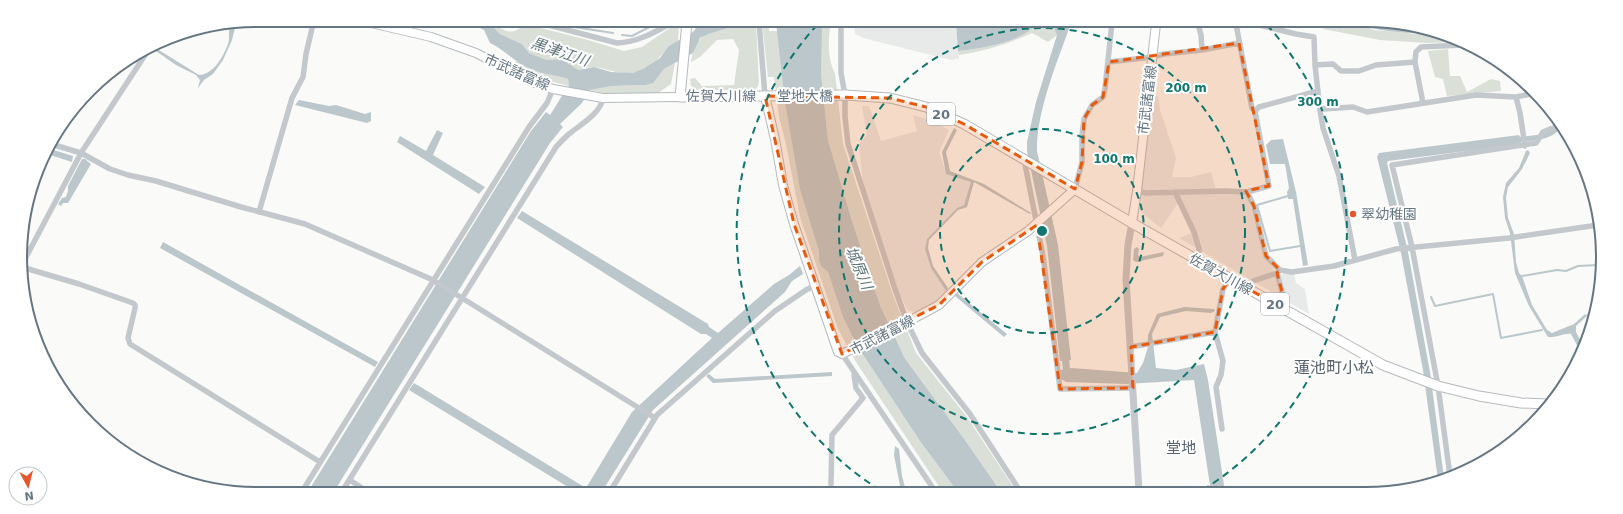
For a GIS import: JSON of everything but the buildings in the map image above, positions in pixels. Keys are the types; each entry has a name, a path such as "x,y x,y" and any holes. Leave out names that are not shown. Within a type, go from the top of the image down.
{"main road":[{"name":"市武諸富線","path":"388,27 431,37 476,53 532,82 557,89 599,98 680,97"},
{"name":"佐賀大川線","path":"687,27 680,97 765,96"},
{"name":"市武諸富線","path":"1132,223 1156,27"},
{"name":"市武諸富線","path":"765,96 775,139 783,185 794,224 814,286 838,352 843,354 939,305 982,262 1028,231 1075,189"},
{"name":"堂地大橋","path":"765,96 845,96"},
{"name":"20","path":"845,96 890,98 926,107 964,124 1025,159"},
{"name":"佐賀大川線","path":"1025,159 1198,261 1383,365 1438,386"},
{"name":"20","path":"1438,386 1479,396 1521,403 1543,404"}],"street":[{"path":"259,212 292,98 303,77 312,27"},
{"path":"556,27 617,43 631,43 647,37 664,27"},
{"path":"759,27 765,96"},
{"path":"842,27 841,73 845,96 845,117 848,144 907,322 922,353 970,414 1017,487"},
{"path":"1075,189 1082,162 1082,136 1084,119 1092,105 1103,97 1109,62 1112,27"},
{"path":"1199,27 1202,50"},
{"path":"1137,191 1146,193 1225,191 1247,192 1269,186 1255,111 1252,108 1236,27"},
{"path":"1268,27 1296,34 1314,36 1315,65 1323,128 1339,176 1355,260"},
{"path":"1109,62 1152,58 1164,54 1239,44"},
{"path":"1423,103 1415,62 1416,52 1421,47 1455,45"},
{"path":"27,255 81,153 144,57"},
{"path":"1315,65 1333,64 1341,71 1359,71 1376,65 1415,62"},
{"path":"305,487 529,127 557,89"},
{"path":"1255,111 1259,107 1318,91"},
{"path":"1323,109 1353,107 1368,112 1483,94 1516,97 1529,94"},
{"path":"1516,97 1525,145"},
{"path":"345,487 460,297 556,147 569,134 584,123 602,104 599,98"},
{"path":"1449,471 1438,386 1412,247 1392,165 1536,143 1543,132 1555,126"},
{"path":"56,146 81,153 110,170 156,181 259,212 305,224 434,281 654,417"},
{"path":"1025,159 1043,256 1060,389 1133,386"},
{"path":"1175,192 1194,232 1199,248 1198,261"},
{"path":"1247,192 1254,206 1266,256 1278,271 1284,299 1282,308"},
{"path":"1132,223 1128,245 1126,279 1138,487"},
{"path":"1247,288 1254,281 1278,271 1292,272 1334,266 1396,249 1509,238 1594,226"},
{"path":"27,268 133,303 135,308 128,338 130,344 320,462"},
{"path":"1222,429 1216,387 1221,375 1223,360 1215,332 1223,289 1230,279"},
{"path":"613,487 654,417 775,311 814,286"},
{"path":"1131,347 1215,332"},
{"path":"843,354 932,487"},
{"path":"831,484 832,436 863,398 856,388 853,371"},
{"path":"350,480 360,487"}],"highlighted area":[{"path":"1239,43 1269,186 1246,191 1254,206 1266,256 1280,270 1277,273 1284,299 1283,308 1230,279 1223,289 1215,332 1131,347 1133,388 1060,389 1037,225 982,262 939,305 842,354 794,224 765,96 890,98 926,107 964,124 1075,189 1082,162 1084,119 1092,105 1103,97 1109,62"}],"shaded area":[{"path":"494,27 499,27 512,32 521,27 537,27 624,51 642,47 671,27 679,27 678,41 652,64 633,73 618,72 593,67 578,70 562,59 547,60 529,53 522,44 500,34"},
{"path":"729,27 756,27 759,84 755,90 697,90 691,86 690,79 695,78 702,86 734,85 739,50 733,39 717,40 700,57 691,62 695,46 699,40 714,31"},
{"path":"763,27 769,27 769,31 777,31 780,27 819,251 819,260 821,265 828,272 843,317 856,344 920,441 954,487 939,487 856,362 838,329 800,217 786,144 779,117 774,77 768,77"},
{"path":"821,27 830,27 829,55 835,73 843,144 893,295 916,353 967,417 1013,487 997,487 978,471 883,329 881,308 852,221 828,140 821,73"},
{"path":"854,27 956,27 959,59 951,60 863,38 855,34"},
{"path":"1034,27 1060,27 1057,35 1048,42 1032,33 996,47 959,55 958,51 990,46 1012,40"},
{"path":"1323,27 1366,27 1374,30 1421,34 1448,42 1427,43 1380,40 1323,29"},
{"path":"1448,49 1450,76 1460,76 1467,92 1491,79 1500,81 1501,91 1447,96 1443,79 1435,77 1428,51"},
{"path":"516,61 528,68 568,79 569,86 539,78 513,67"},
{"path":"675,63 671,84 657,94 608,94 590,90 612,86 646,85 653,82 664,69"},
{"path":"1158,96 1160,110 1176,158 1172,177 1191,177 1211,172 1216,190 1246,190 1264,255 1277,275 1294,273 1296,283 1305,289 1309,314 1179,238 1192,233 1178,203 1161,228 1143,214 1140,182 1151,97"},
{"path":"862,106 869,106 881,141 917,131 913,115 933,121 949,130 939,152 946,173 972,182 964,205 957,208 927,239 925,249 931,268 946,291 939,301 919,314 908,310 899,294 863,183 859,144 867,135"}],"water":[{"path":"478,27 494,27 500,34 522,44 529,53 547,60 562,59 578,70 594,67 611,72 633,73 645,68 660,58 669,46 693,32 697,27 731,27 700,38 693,53 664,69 653,83 646,85 612,86 590,90 582,103 560,124 563,127 550,143 337,487 311,487 531,131 546,112 550,115 569,86 568,79 536,71 521,64 490,43 484,30"},
{"name":"城原川","path":"777,27 822,27 821,73 828,140 852,221 881,308 905,359 997,487 954,487 920,441 856,344 843,317 828,272 821,266 819,260 819,251 800,189 785,102"},
{"path":"956,27 1034,27 1012,40 990,46 958,51"},
{"path":"1054,27 1070,27 1054,69 1044,103 1040,120 1037,151 1058,245 1071,360 1060,361 1047,246 1027,151 1027,142 1036,102 1057,35"},
{"path":"1369,27 1381,27 1418,33 1395,32"},
{"path":"235,28 232,40 223,60 213,74 204,80 198,88 200,80 196,75 176,65 156,51 158,50 199,75 204,74 209,72 221,59 229,42 229,30"},
{"path":"299,100 329,106 336,105 365,114 371,112 371,121 367,123 295,105"},
{"path":"1554,125 1558,131 1550,136 1538,140 1521,142 1521,144 1388,161 1387,163 1408,252 1430,372 1443,474 1437,476 1423,370 1401,253 1377,157 1379,153 1519,135 1520,137 1545,134"},
{"path":"954,128 957,130 946,152 950,171 984,184 1031,213 1030,214 974,182 967,207 958,210 929,240 928,248 933,266 948,288 946,291 931,268 925,249 927,239 957,208 964,205 971,182 946,174 942,152"},
{"path":"437,130 443,133 433,155 485,187 479,194 397,142 400,136 426,151"},
{"path":"1283,139 1296,192 1308,265 1303,266 1293,199 1288,199 1287,192 1289,188 1285,164 1270,164 1266,145 1271,140"},
{"path":"54,150 73,156 72,162 51,155"},
{"path":"1528,150 1530,153 1522,169 1508,187 1506,198 1508,218 1514,234 1516,262 1532,305 1547,330 1552,333 1574,324 1584,315 1589,314 1576,326 1576,332 1580,340 1578,346 1571,334 1548,337 1529,306 1515,273 1510,233 1505,218 1503,197 1506,183 1519,168 1526,151"},
{"path":"82,159 85,159 91,164 68,203 63,203 61,206 58,204 62,198 66,197 68,186"},
{"path":"522,211 708,324 709,327 718,333 774,284 800,266 803,274 792,281 785,292 653,410 605,487 587,487 632,412 712,338 706,334 701,334 517,218"},
{"path":"163,242 378,362 375,367 160,248"},
{"path":"1137,247 1139,249 1138,255 1140,257 1164,252 1163,256 1136,262 1133,260 1134,249"},
{"path":"957,293 1007,334 1004,337 955,296"},
{"path":"1184,307 1214,309 1215,311 1211,313 1186,311 1160,317 1152,334 1156,368 1176,370 1204,364 1208,380 1224,487 1210,487 1194,380 1126,384 1066,382 1061,379 1060,370 1072,368 1137,373 1143,363 1148,347 1148,335 1157,314"},
{"path":"832,372 832,376 713,383 706,376 709,374 715,379"},
{"path":"414,383 584,487 568,487 409,390"},
{"path":"895,446 899,449 902,476 905,487 900,487 894,455"}],"waterway":[{"path":"574,27 613,33"},
{"path":"622,35 632,36 649,27"},
{"path":"1288,196 1257,205 1270,251 1300,246"},
{"path":"1522,276 1557,270 1566,271 1578,266 1596,265"},
{"path":"1431,297 1435,306 1493,294 1501,338 1542,330"},
{"path":"1065,353 1067,376 1070,376"}],"place":[{"name":"翠幼稚園","path":"1353,214"}],"district":[{"name":"蓮池町小松","path":"1334,367"},
{"name":"堂地","path":"1181,448"}],"water label":[{"name":"黒津江川","path":"560,52"}]}
